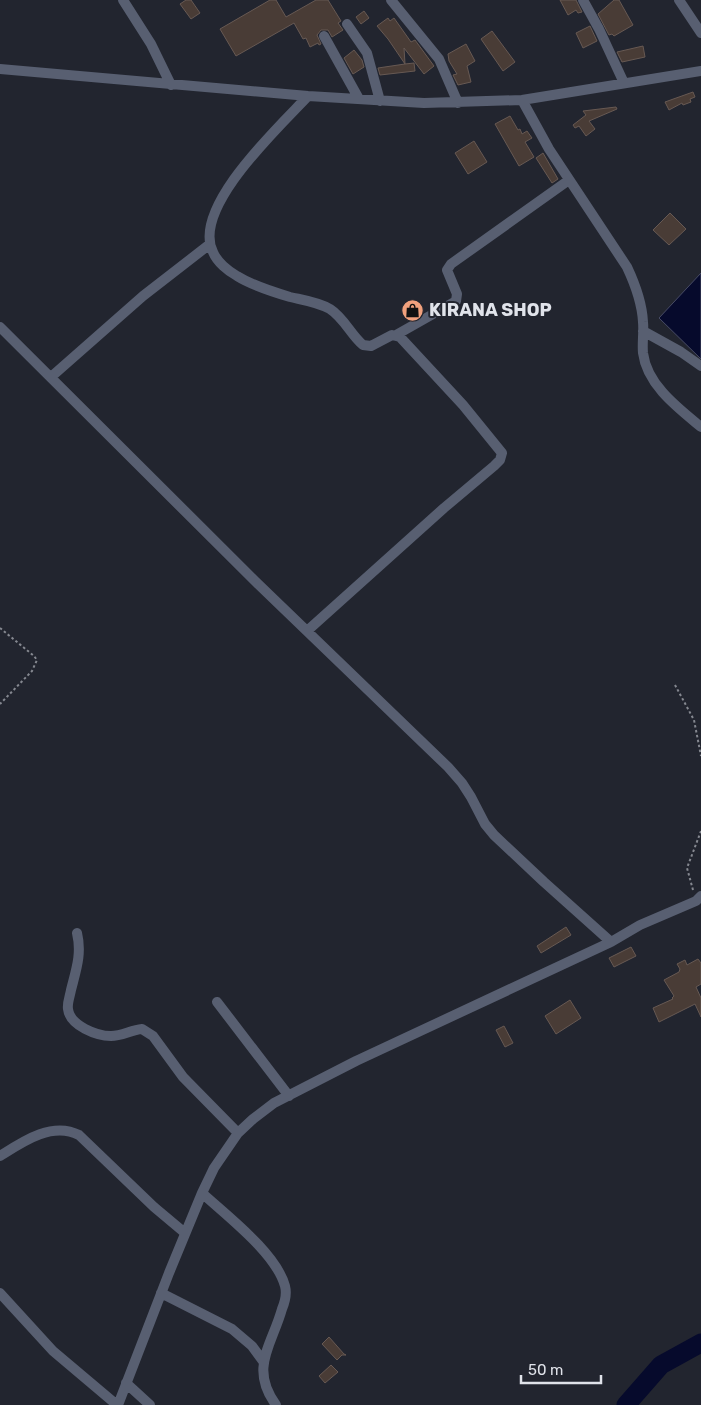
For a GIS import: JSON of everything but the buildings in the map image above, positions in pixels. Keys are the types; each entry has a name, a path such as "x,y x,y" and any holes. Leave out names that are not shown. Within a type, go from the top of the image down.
{"street":[{"path":"123,0 152,44 171,84"},
{"path":"391,0 439,59 458,102"},
{"path":"583,0 624,82"},
{"path":"679,0 701,33"},
{"path":"347,24 367,53 380,101"},
{"path":"324,36 358,99"},
{"path":"0,69 308,96 380,101 458,102 522,100 701,71"},
{"path":"308,96 237,175 216,210 211,224 210,244 212,252 218,260 237,277 332,310 363,346 371,346 387,336 396,335 456,301 457,294 447,270 451,264 569,180"},
{"path":"522,100 548,149 627,267 641,303 643,354 653,378 673,404 701,427"},
{"path":"51,377 143,296 210,244"},
{"path":"0,327 307,631 448,767 462,783 484,824 494,835 611,942"},
{"path":"643,331 681,352 701,366"},
{"path":"307,631 444,508 494,466 501,457 500,449 463,406 405,342 396,335"},
{"path":"0,1293 53,1351 118,1405 202,1193 214,1168 238,1133 253,1119 274,1103 356,1062 611,942 640,925 699,899"},
{"path":"77,933 80,956 69,1000 68,1010 71,1017 88,1031 101,1035 119,1036 142,1029 148,1032 184,1077 238,1133"},
{"path":"218,1002 289,1096"},
{"path":"0,1156 22,1142 42,1134 59,1130 70,1131 79,1135 154,1207 185,1233"},
{"path":"202,1193 248,1234 270,1259 283,1281 285,1300 263,1360 263,1373 266,1385 276,1405"},
{"path":"161,1293 232,1329 252,1346 263,1360"},
{"path":"126,1383 150,1405"}],"path":[{"path":"0,628 37,660 32,671 0,704"},
{"path":"675,685 694,720 701,756"},
{"path":"699,899 687,868 701,831"}],"water":[{"path":"701,273 701,359 659,318"}],"waterway":[{"path":"626,1405 661,1365 701,1343"}],"place":[{"name":"KIRANA SHOP","path":"413,310"}]}
